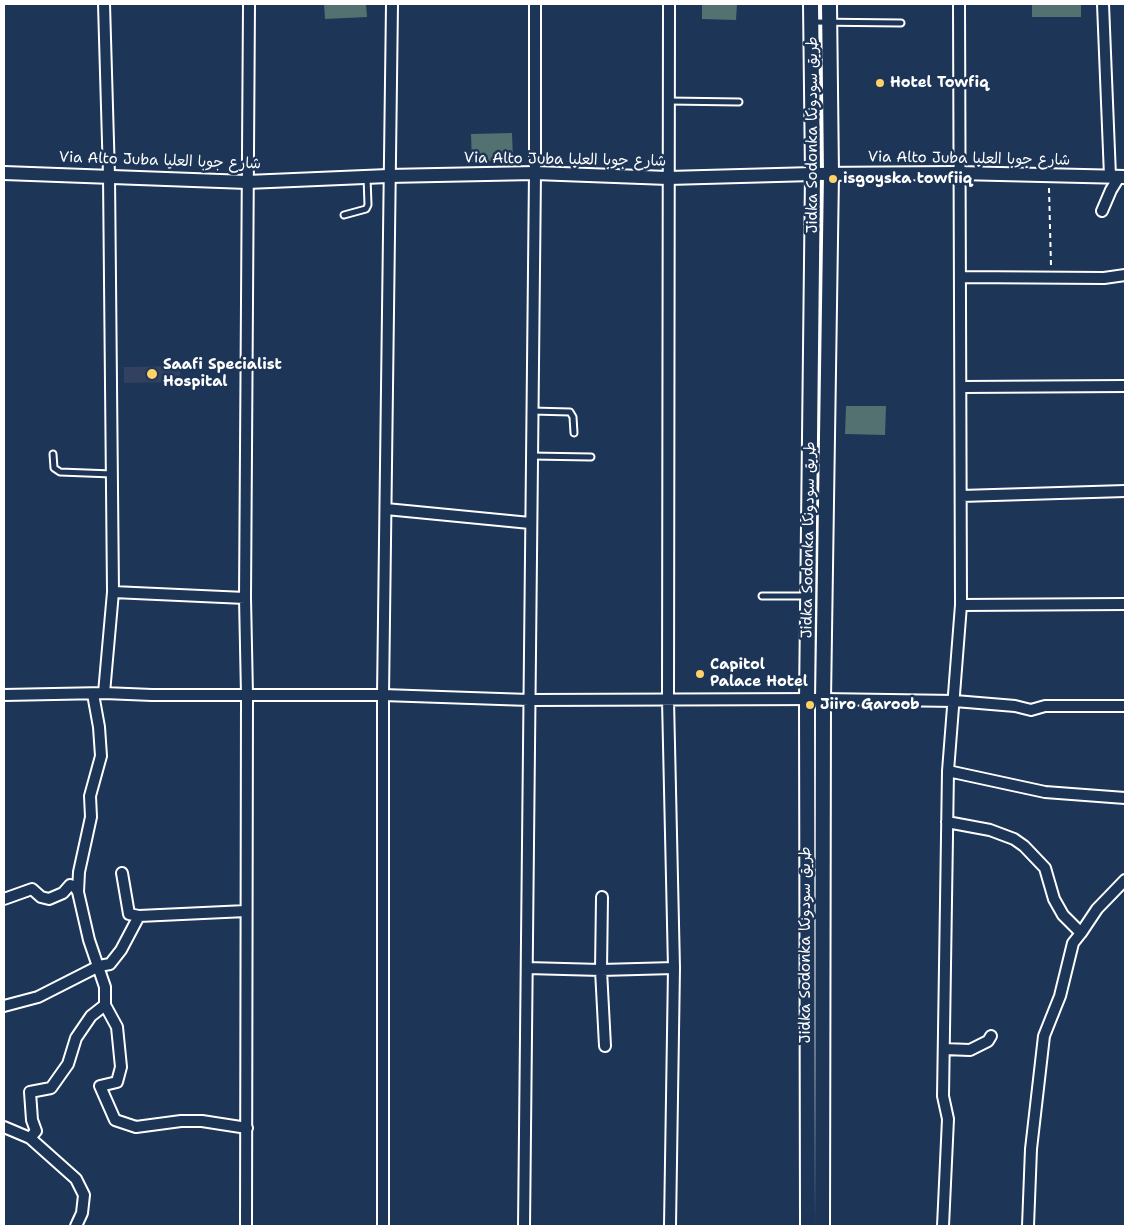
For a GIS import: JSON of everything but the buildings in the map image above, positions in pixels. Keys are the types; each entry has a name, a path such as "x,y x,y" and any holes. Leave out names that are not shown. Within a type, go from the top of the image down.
{"main road":[{"name":"Jidka Sodonka طريق سودونكا","path":"811,4 813,174 807,700 822,1226"},
{"name":"Jidka Sodonka طريق سودونكا","path":"808,1226 823,699 831,174 829,4"},
{"path":"811,333 828,333"}],"street":[{"path":"104,4 109,176 113,592 104,693"},
{"path":"246,1226 247,695 245,598 249,4"},
{"path":"383,1226 383,695 388,176 392,4"},
{"path":"524,1226 535,173 534,4"},
{"path":"669,4 668,700 674,968 670,1226"},
{"path":"943,1226 948,1119 944,1096 944,1049 948,771 955,701 961,605 962,387 958,173 959,4"},
{"path":"1102,211 1118,177 1103,4"},
{"name":"Via Alto Juba شارع جوبا العليا","path":"4,173 247,182 388,176 535,173 668,178 958,173 1118,177"},
{"path":"960,277 1104,278 1125,275"},
{"path":"962,387 1125,386"},
{"path":"961,496 1125,490"},
{"path":"386,508 530,523"},
{"path":"113,592 245,598"},
{"path":"961,605 1125,604"},
{"path":"4,695 104,693 383,695 529,700 823,699 955,701 1015,706 1031,710 1045,706 1125,706"},
{"path":"93,694 99,727 100,756 90,796 91,817 79,872 78,892 89,940 105,987 105,1005 117,1027 121,1067 117,1082 100,1086 115,1120 136,1127 188,1121 247,1128"},
{"path":"948,771 1029,790 1125,798"},
{"path":"947,822 990,830 1014,839 1024,846 1045,868 1054,899 1063,915 1081,933"},
{"path":"122,874 129,914 139,916 246,911"},
{"path":"1028,1226 1031,1149 1044,1036 1060,996 1073,943 1097,909 1125,880"},
{"path":"4,898 32,889 41,897 49,899 63,894 70,885 75,887 78,892"},
{"path":"602,897 601,970 605,1046"},
{"path":"4,1006 38,997 99,966 110,964 139,916"},
{"path":"527,968 601,970 674,968"},
{"path":"30,1138 36,1131 32,1120 30,1092 51,1088 68,1064 76,1038 91,1016 105,1005"},
{"path":"944,1049 970,1050 988,1041 991,1036"},
{"path":"4,1127 30,1138 68,1170 81,1186 84,1202 76,1226"}],"lane":[{"path":"812,22 901,23"},
{"path":"669,101 739,102"},
{"path":"344,215 366,209 368,205 367,177"},
{"path":"532,411 570,412 573,417 574,433"},
{"path":"53,454 54,468 60,472 112,474"},
{"path":"531,456 591,457"},
{"path":"762,596 808,596"}],"path":[{"path":"1049,176 1051,278"}],"shaded area":[{"name":"Saafi Specialist Hospital","path":"180,366 180,382 124,383 124,367"}],"green space":[{"path":"324,4 366,4 367,17 325,19"},
{"path":"702,4 737,4 736,20 702,19"},
{"path":"1032,4 1081,4 1081,17 1032,17"},
{"path":"512,133 513,160 472,162 471,134"},
{"path":"846,406 886,406 885,435 845,434"}],"place":[{"name":"Hotel Towfiq","path":"880,83"},
{"name":"isgoyska towfiiq","path":"833,179"},
{"name":"Saafi Specialist Hospital","path":"152,374"},
{"name":"Capitol Palace Hotel","path":"700,674"},
{"name":"Jiiro Garoob","path":"810,705"}]}
